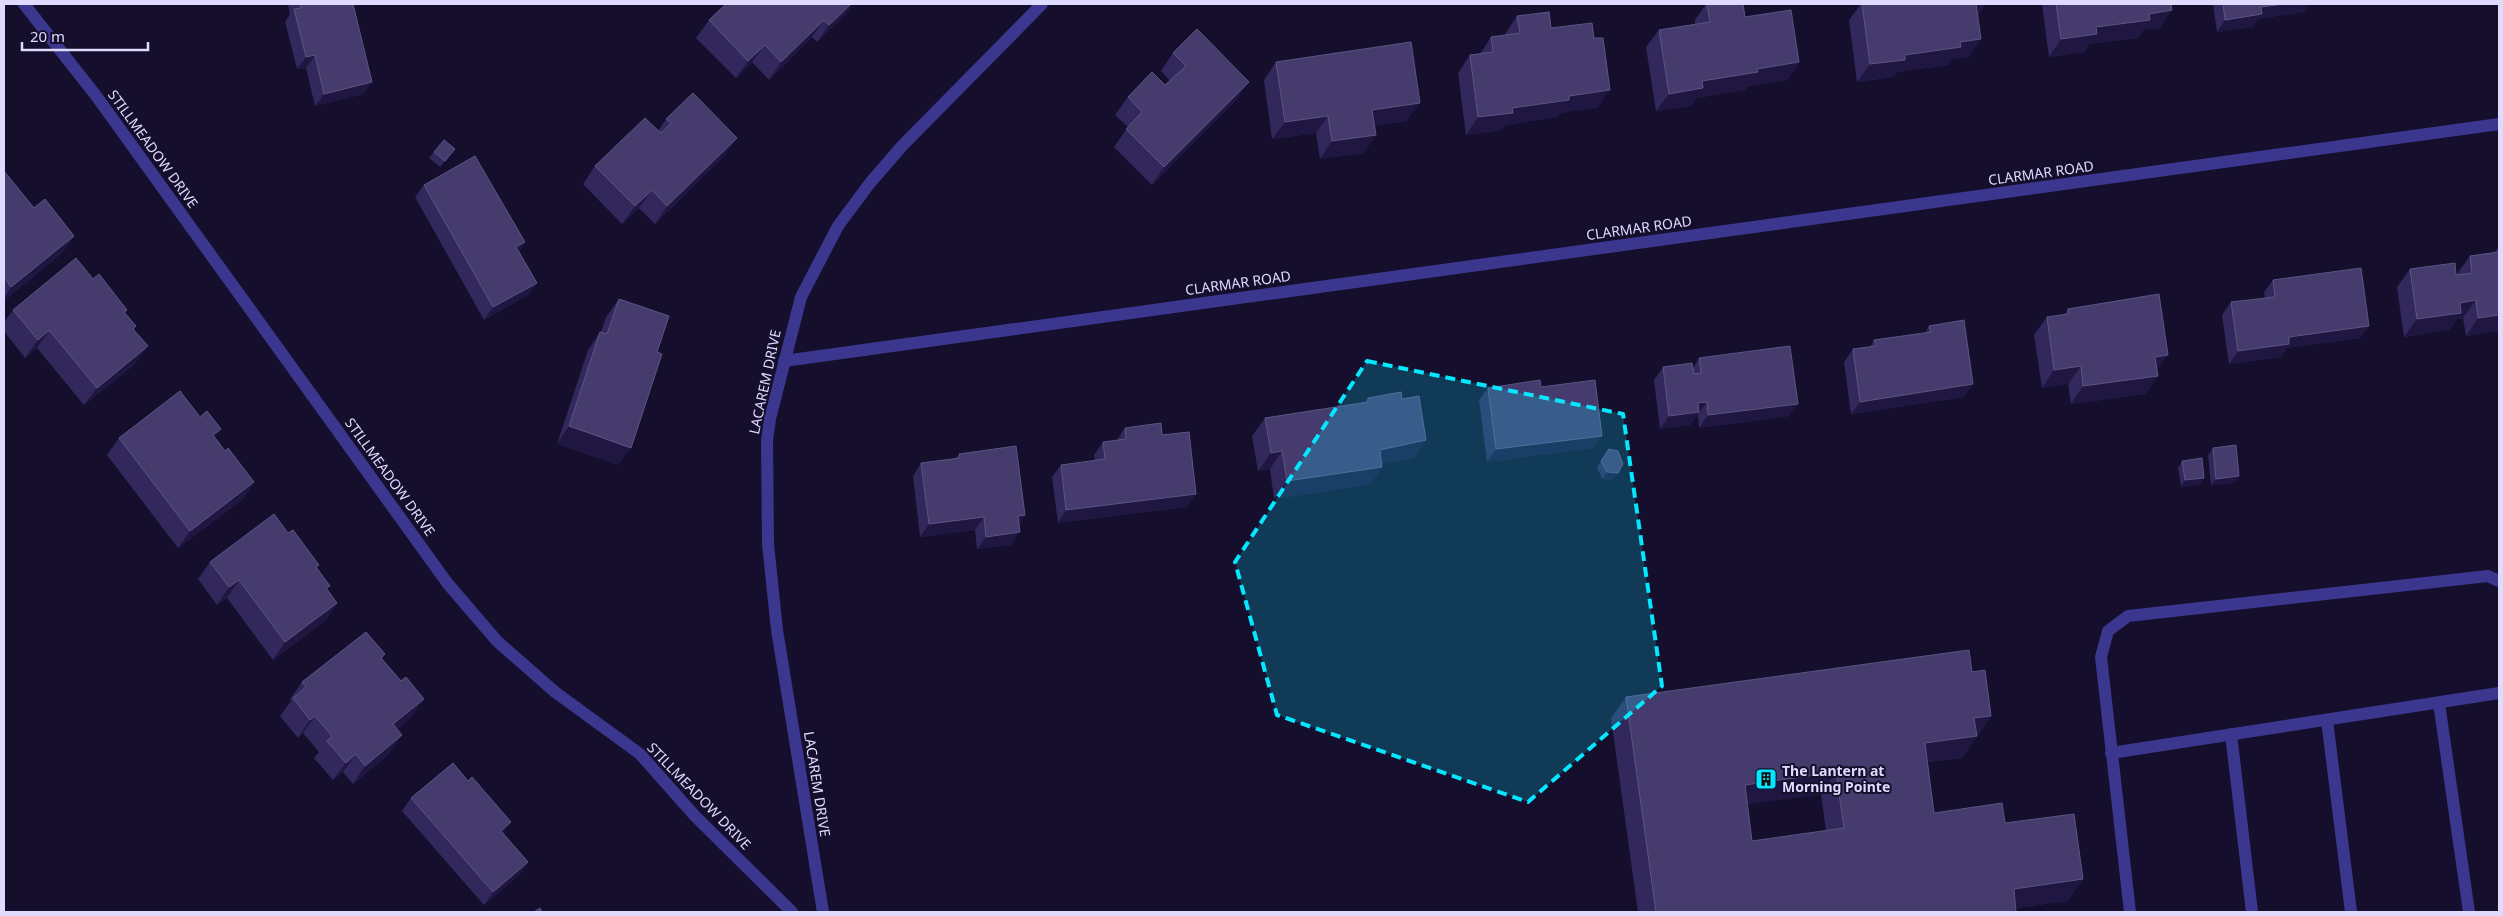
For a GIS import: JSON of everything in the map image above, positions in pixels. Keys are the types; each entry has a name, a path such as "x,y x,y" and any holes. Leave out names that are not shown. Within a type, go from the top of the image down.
{"street":[{"name":"STILLMEADOW DRIVE","path":"25,4 97,97 454,591 497,641 555,692 640,754 695,816 792,912"},
{"name":"LACAREM DRIVE","path":"823,912 777,630 768,544 767,441 770,419 801,297 838,226 870,183 902,146 1042,4"},
{"name":"CLARMAR ROAD","path":"784,361 2499,124"},
{"path":"2130,912 2101,656 2108,631 2128,616 2488,576 2499,581"},
{"path":"2112,752 2499,693"},
{"path":"2439,703 2469,912"},
{"path":"2327,720 2351,912"},
{"path":"2231,734 2252,912"}],"highlighted area":[{"path":"1367,361 1623,414 1662,686 1528,802 1277,715 1235,562"}],"building":[{"path":"300,4 353,4 372,82 324,94 315,55 306,57 294,9 301,8"},
{"path":"726,4 851,4 829,25 824,20 781,62 765,45 748,61 709,20"},
{"path":"1707,4 1743,4 1745,17 1791,10 1799,62 1757,69 1758,72 1702,81 1703,88 1669,94 1659,30 1710,22"},
{"path":"1862,4 1976,4 1981,39 1960,42 1961,47 1905,55 1905,60 1870,64"},
{"path":"2056,4 2171,4 2172,10 2149,14 2150,20 2096,27 2097,34 2061,39"},
{"path":"2223,4 2284,4 2261,7 2262,14 2225,20"},
{"path":"1549,12 1551,28 1592,23 1594,38 1603,38 1610,90 1569,96 1569,100 1512,108 1513,113 1478,117 1470,55 1493,52 1491,37 1520,33 1517,16"},
{"path":"1197,29 1249,82 1164,167 1126,129 1142,112 1128,97 1152,72 1165,85 1186,66 1173,53"},
{"path":"1411,42 1420,103 1372,110 1376,135 1332,141 1328,116 1285,122 1276,62"},
{"path":"693,93 737,138 667,206 652,190 635,206 595,166 645,118 661,133 671,123 666,119"},
{"path":"444,140 455,149 445,161 434,152"},
{"path":"475,156 525,242 516,247 537,283 493,307 424,185"},
{"path":"4,171 34,208 45,199 74,236 11,287 4,277"},
{"path":"2499,252 2499,315 2478,318 2476,300 2460,303 2461,313 2417,319 2410,269 2455,263 2456,275 2472,273 2470,256"},
{"path":"76,258 93,279 99,274 127,310 124,312 136,326 133,329 148,346 97,388 49,330 38,340 13,310"},
{"path":"2361,268 2369,326 2289,337 2289,344 2238,351 2231,302 2275,297 2273,280"},
{"path":"2159,294 2168,355 2155,357 2158,376 2083,386 2081,366 2054,370 2047,317 2068,314 2068,309"},
{"path":"619,299 669,316 657,352 662,354 631,448 569,426 600,332 607,334"},
{"path":"1964,320 1973,384 1860,402 1853,349 1876,346 1874,340 1931,332 1929,326"},
{"path":"1790,346 1798,404 1708,415 1707,402 1698,403 1699,412 1669,416 1663,367 1692,363 1694,374 1701,373 1699,358"},
{"path":"1540,380 1541,387 1595,380 1602,436 1496,449 1488,388"},
{"path":"180,391 200,417 207,411 221,429 213,435 225,451 228,448 254,482 190,531 119,438"},
{"path":"1401,392 1402,399 1419,396 1426,440 1380,450 1382,467 1287,481 1282,451 1271,453 1265,418 1368,402 1368,398"},
{"path":"1161,423 1162,435 1189,432 1196,494 1066,510 1061,465 1105,459 1103,442 1126,439 1125,428"},
{"path":"2236,445 2239,476 2216,479 2213,448"},
{"path":"1016,446 1025,515 1018,516 1020,532 986,537 984,517 929,524 921,463 960,458 959,454"},
{"path":"1609,449 1618,451 1623,464 1618,473 1607,472 1601,461"},
{"path":"2202,458 2204,478 2185,480 2182,461"},
{"path":"274,514 288,533 293,530 319,565 316,567 330,586 326,588 337,603 285,642 239,580 229,587 210,562"},
{"path":"366,632 385,654 381,658 401,681 406,677 424,699 393,724 402,735 365,766 356,754 346,763 327,741 332,736 315,716 310,720 293,698 306,687 302,682"},
{"name":"The Lantern at Morning Pointe","path":"1969,650 1972,672 1985,670 1991,716 1974,718 1977,736 1925,743 1934,813 2002,803 2005,823 2074,814 2083,879 2014,889 2016,912 1656,912 1626,697","holes":["1836,772 1844,828 1752,841 1745,785"]},
{"path":"453,763 468,781 472,777 511,822 501,831 528,862 493,892 411,798"},
{"path":"540,908 542,912 534,912"}],"place":[{"name":"The Lantern at Morning Pointe","path":"1766,779"}]}
